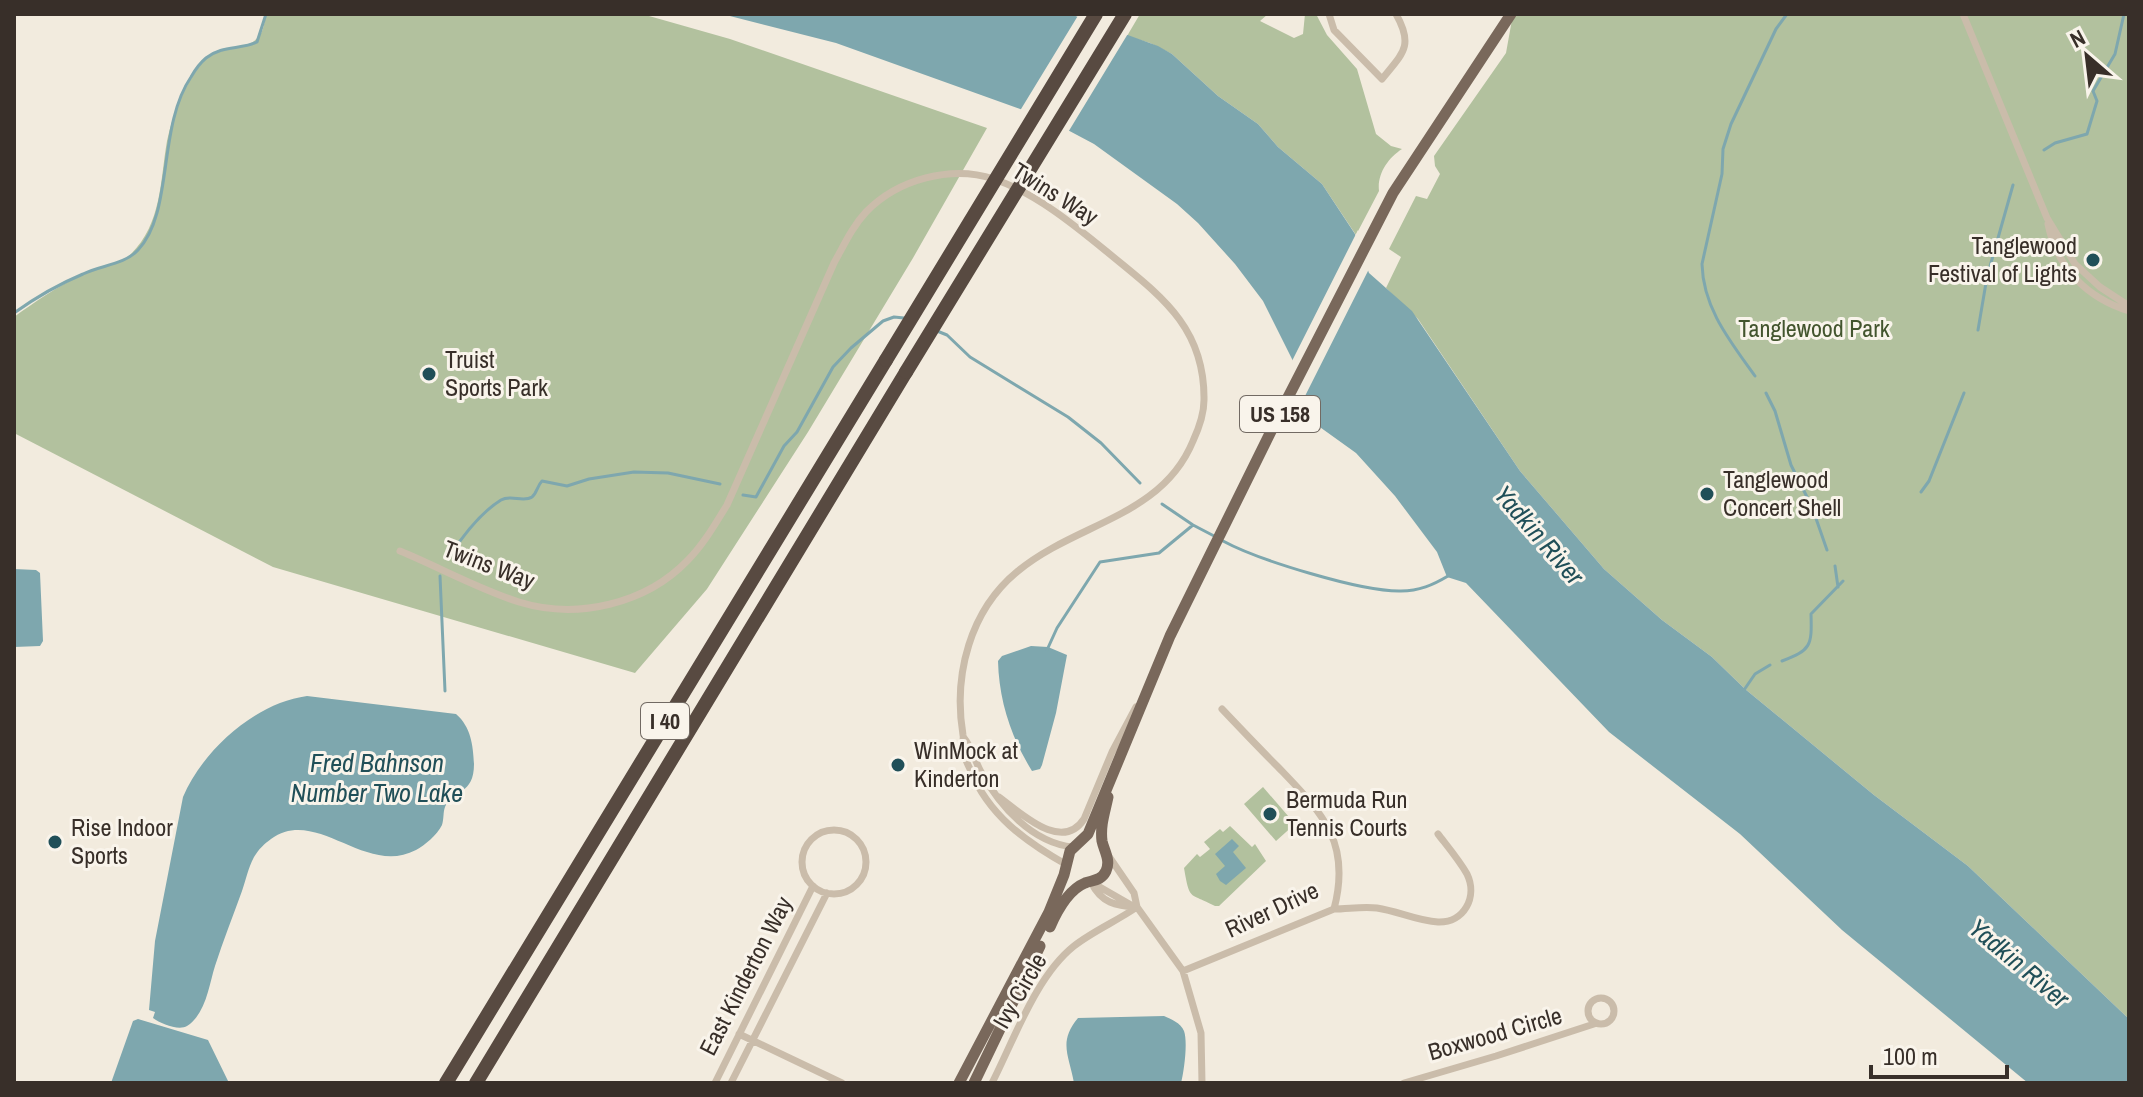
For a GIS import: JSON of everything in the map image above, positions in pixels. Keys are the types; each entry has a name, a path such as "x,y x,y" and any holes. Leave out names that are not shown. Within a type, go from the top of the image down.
{"highway":[{"name":"I 40","path":"446,1083 1096,14"},
{"name":"I 40","path":"476,1083 1125,14"}],"main road":[{"name":"US 158","path":"1078,844 1110,785 1170,636 1393,193 1511,14"},
{"name":"US 158","path":"1105,851 1101,825 1110,785"},
{"path":"974,1083 1054,917 1070,894 1104,874 1108,864 1105,851 1094,842 1078,844 1067,856 1071,875 1088,882"},
{"path":"959,1083 1029,952 1067,865"}],"street":[{"path":"1329,14 1334,30 1382,79 1406,43 1407,35 1396,14"},
{"path":"1963,14 2047,218 2050,234 2074,279 2094,297 2129,308"},
{"name":"Twins Way","path":"400,551 519,602 562,610 600,607 652,588 688,560 709,535 727,505 834,263 850,232 866,212 906,183 939,175 973,174 996,180 1061,217 1166,300 1195,344 1204,375 1204,404 1197,432 1185,460 1169,481 1133,507 1051,549 1018,571 992,597 971,636 960,682 960,720 964,738 987,782 1012,815 1030,830 1055,843 1078,844"},
{"name":"Twins Way","path":"999,797 1046,830 1062,833 1077,828 1153,673"},
{"name":"River Drive","path":"1183,971 1334,909 1339,874 1330,830 1317,807 1222,709"},
{"name":"Twins Way","path":"964,738 962,747 968,764 991,806 1029,843 1067,865"},
{"name":"East Kinderton Way","path":"837,830 857,840 863,850 864,872 858,882 849,890 827,893 813,886 802,867 807,844 825,831 837,830"},
{"path":"1334,909 1379,908 1435,922 1460,917 1468,908 1469,880 1438,834"},
{"path":"1105,851 1134,893 1137,907 1183,971 1201,1033 1202,1083"},
{"path":"1088,882 1137,907"},
{"name":"East Kinderton Way","path":"715,1083 813,886"},
{"name":"East Kinderton Way","path":"731,1083 827,893"},
{"name":"Ivy Circle","path":"992,1083 1037,992 1058,961 1075,945 1137,907"},
{"name":"Boxwood Circle","path":"1404,1083 1597,1023"},
{"path":"739,1034 842,1083"}],"green space":[{"name":"Truist Sports Park","path":"267,14 642,14 730,39 987,128 808,432 707,589 635,673 273,567 14,433 14,317 72,280 131,254 149,229 154,215 172,120 189,81 201,64 215,53 253,42 262,31"},
{"path":"1140,14 1268,14 1260,21 1294,38 1303,34 1305,14 1316,14 1327,35 1357,69 1376,134 1391,146 1402,149 1384,167 1379,191 1356,235 1322,184 1278,147 1258,124 1218,96 1172,54 1127,36"},
{"name":"Tanglewood Park","path":"1513,14 2129,14 2129,1019 1968,866 1874,795 1604,569 1520,471 1418,319 1386,288 1401,257 1389,249 1416,196 1427,199 1440,174 1434,156 1506,53"},
{"name":"Bermuda Run Tennis Courts","path":"1263,787 1295,824 1276,841 1244,804"},
{"path":"1230,826 1252,847 1255,844 1266,861 1219,906 1215,906 1192,894 1184,868 1197,854 1200,857 1210,849 1204,842 1220,829 1223,832"}],"water":[{"name":"Yadkin River","path":"722,14 1070,14 1172,54 1218,96 1258,124 1278,147 1322,184 1355,234 1369,273 1412,311 1520,471 1604,569 1874,795 1968,866 2129,1019 2129,1083 2028,1083 1842,930 1740,834 1609,732 1466,583 1447,577 1437,552 1395,496 1356,453 1317,425 1307,407 1294,363 1263,301 1235,264 1177,204 1094,144 1045,118 836,43"},
{"path":"14,569 40,573 43,641 40,646 14,647"},
{"path":"1031,646 1048,647 1067,655 1042,765 1040,769 1032,771 1008,718 998,661 1002,656"},
{"name":"Fred Bahnson Number Two Lake","path":"307,696 456,714 465,725 472,743 474,764 471,782 449,801 444,809 442,825 427,843 397,856 378,855 306,831 288,831 268,841 250,865 199,1014 184,1027 161,1022 153,1018 155,1012 149,1010 155,941 183,797 204,762 233,732 268,708"},
{"path":"1232,839 1239,846 1233,852 1246,868 1226,885 1216,874 1225,866 1215,854"},
{"path":"1164,1016 1184,1031 1186,1049 1181,1083 1074,1083 1067,1042 1068,1034 1078,1018"},
{"path":"138,1019 208,1040 229,1083 111,1083 133,1021"}],"pier":[{"path":"1079,14 1129,32 1067,134 1018,114"},
{"path":"1358,230 1371,265 1302,402 1290,365"}],"waterway":[{"path":"14,313 65,282 126,259 138,250 157,214 173,120 180,97 202,62 212,54 257,42 266,14"},
{"path":"1755,376 1713,310 1702,264 1722,174 1723,149 1731,124 1776,29 1787,14"},
{"path":"2044,150 2055,143 2087,134 2097,101 2093,91 2115,54 2124,14"},
{"path":"1978,330 1987,277 2013,185"},
{"path":"743,495 756,497 833,367 883,321 894,317 904,318"},
{"path":"937,331 947,335 970,357 1068,417 1101,443 1140,483"},
{"path":"1766,393 1775,411 1791,465 1812,507 1827,550"},
{"path":"1921,492 1929,481 1964,393"},
{"path":"449,557 472,526 493,505 505,498 532,497 542,481 567,486 634,472 668,473 720,484"},
{"path":"1162,504 1216,537"},
{"path":"1047,650 1057,628 1100,562 1159,553 1193,525"},
{"path":"1223,541 1310,574 1384,590 1420,589 1448,576"},
{"path":"1835,566 1838,587"},
{"path":"440,576 445,691"},
{"path":"1782,661 1799,654 1808,645 1811,614 1843,581"},
{"path":"1744,690 1755,674 1770,665"}],"place":[{"name":"Tanglewood Festival of Lights","path":"2093,260"},
{"name":"Truist Sports Park","path":"429,374"},
{"name":"Tanglewood Concert Shell","path":"1707,494"},
{"name":"WinMock at Kinderton","path":"898,765"},
{"name":"Bermuda Run Tennis Courts","path":"1270,814"},
{"name":"Rise Indoor Sports","path":"55,842"}]}
